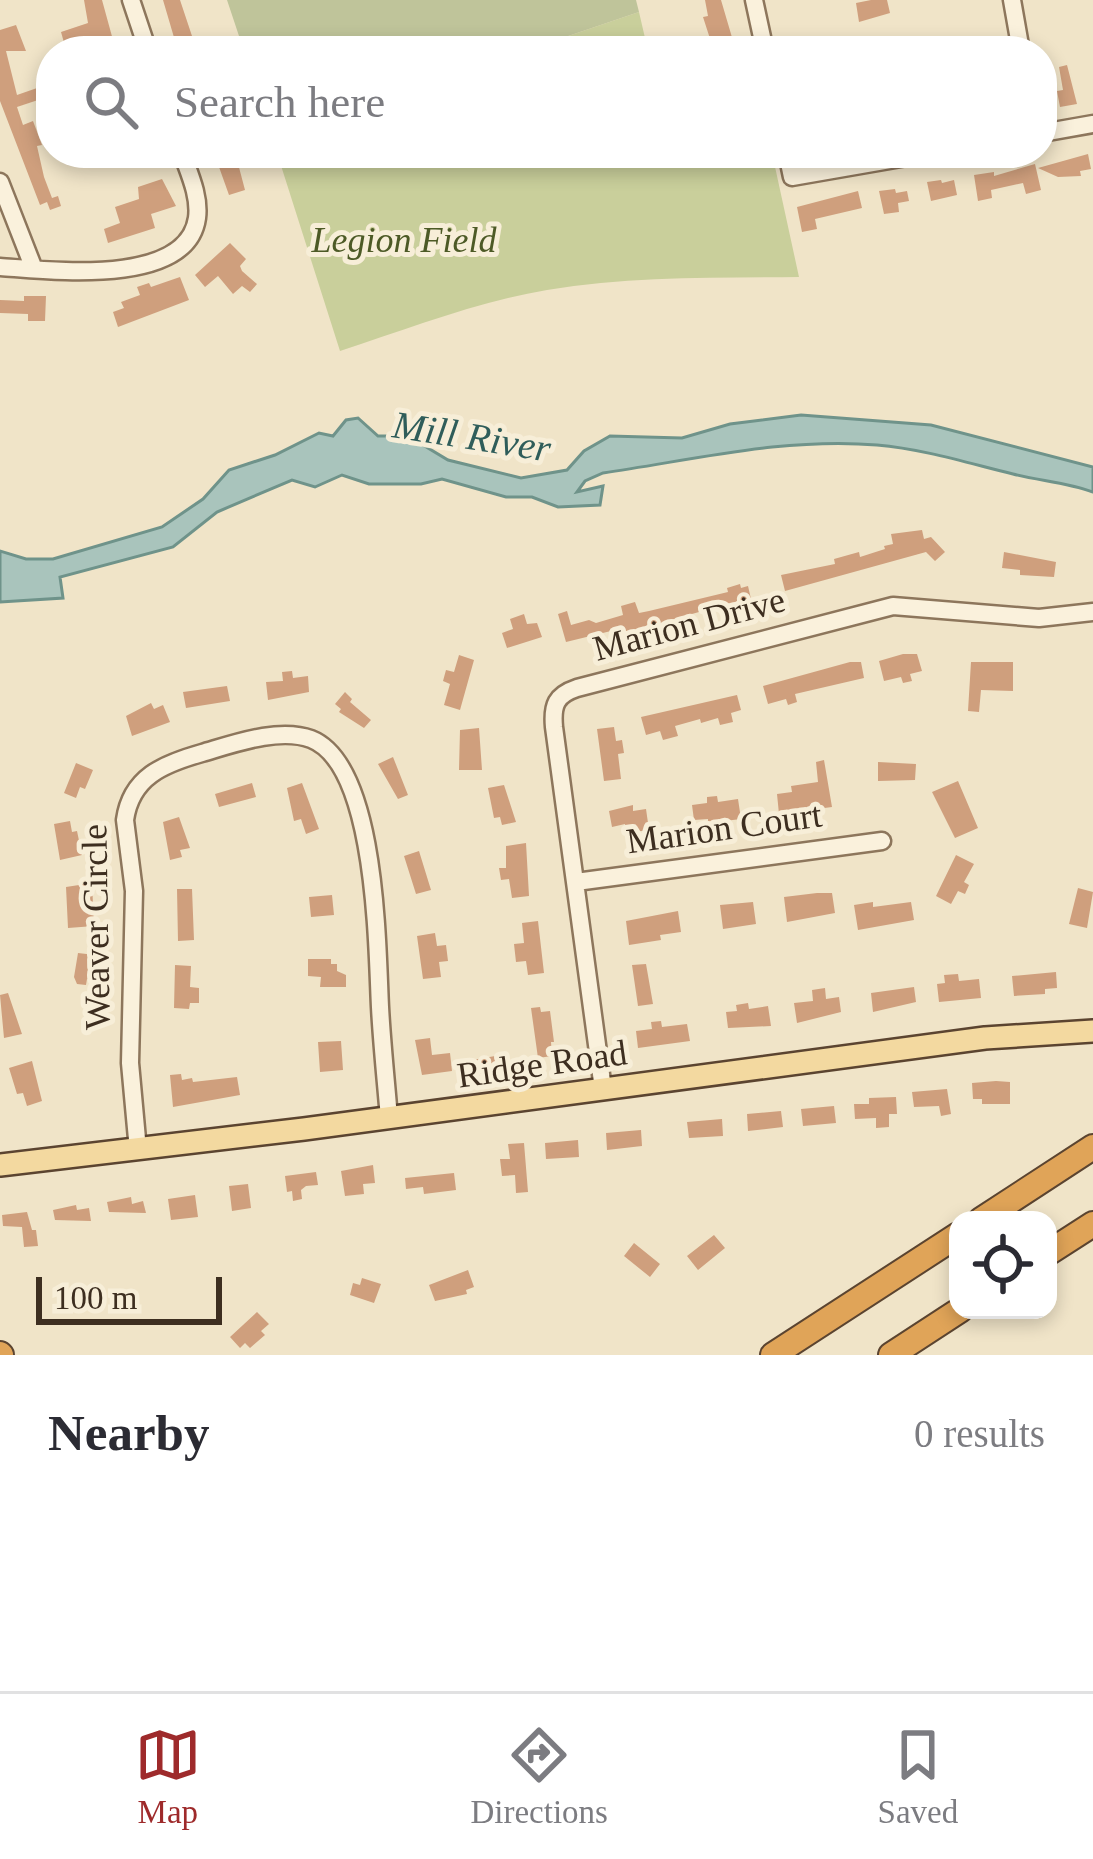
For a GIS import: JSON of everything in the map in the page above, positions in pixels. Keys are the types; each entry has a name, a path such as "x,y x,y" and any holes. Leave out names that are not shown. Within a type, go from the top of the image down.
{"highway":[{"path":"995,1211 1093,1147"},
{"path":"1057,1247 1093,1224"},
{"path":"773,1355 949,1241"},
{"path":"891,1355 949,1318"}],"main road":[{"name":"Ridge Road","path":"0,1165 985,1038 1093,1031"}],"street":[{"path":"131,0 143,36"},
{"path":"754,0 762,36"},
{"path":"1012,0 1018,36"},
{"path":"1057,131 1093,124"},
{"path":"0,267 98,274 181,246 197,215 186,168"},
{"path":"790,168 792,177 844,168"},
{"path":"0,182 34,269"},
{"name":"Marion Drive","path":"603,1089 553,710 559,697 893,606 1016,616 1059,617 1093,611"},
{"name":"Weaver Circle","path":"138,1150 130,1063 136,934 125,820 128,802 135,787 168,764 273,736 310,738 323,746 346,778 364,829 372,874 389,1118"},
{"name":"Marion Court","path":"575,882 882,841"}],"green space":[{"path":"227,0 636,0 639,12 568,36 239,36"},
{"path":"639,12 645,36 568,36"},
{"name":"Legion Field","path":"282,168 775,168 799,277 578,285 468,309 340,351"}],"water":[{"path":"801,415 931,425 1093,467 1093,492 911,450 843,443 740,451 603,473 585,481 577,492 603,486 600,505 558,507 532,497 506,497 442,479 369,484 342,475 315,487 292,480 217,512 173,547 60,577 63,598 0,602 0,551 26,559 53,559 162,527 203,499 229,470 275,455 319,433 333,436 346,420 358,418 378,436 408,436 448,460 521,478 567,470 584,451 610,436 682,438 730,424"}],"building":[{"path":"84,0 102,0 112,36 62,36 61,32 88,23"},
{"path":"163,0 180,0 192,36 174,36"},
{"path":"705,0 721,0 732,36 709,36 703,17 708,16"},
{"path":"887,0 890,13 859,22 856,3"},
{"path":"16,25 26,51 6,51 17,95 36,88 36,101 17,107 23,125 33,121 36,168 42,168 52,198 58,196 61,206 50,210 47,202 40,205 0,101 0,30"},
{"path":"1067,65 1077,104 1060,107 1059,67"},
{"path":"1088,154 1091,169 1080,171 1081,176 1058,177 1038,168 1057,168 1057,163"},
{"path":"219,168 239,168 245,190 229,195"},
{"path":"1036,168 1041,190 1026,194 1023,183 991,190 992,198 978,201 974,175 994,172 994,176"},
{"path":"162,179 176,206 151,214 155,228 108,243 104,229 120,223 115,207 139,199 138,187"},
{"path":"954,180 957,195 931,201 927,182"},
{"path":"895,189 896,193 907,191 909,201 898,203 899,212 884,214 879,191"},
{"path":"858,191 862,208 815,219 817,229 802,232 797,207"},
{"path":"230,243 246,259 242,271 257,284 250,292 242,286 233,294 218,276 205,287 195,275"},
{"path":"180,277 189,300 118,327 113,312 124,308 121,302 140,295 137,287"},
{"path":"24,296 46,296 45,321 28,321 28,314 0,313 0,300 24,301"},
{"path":"922,530 924,539 931,537 945,552 935,561 926,552 785,591 781,575 835,564 834,559 859,552 860,557 893,544 891,534"},
{"path":"1004,552 1056,562 1054,577 1020,575 1020,570 1002,568"},
{"path":"740,584 741,588 748,586 751,599 744,604 725,609 724,605 617,635 615,630 566,642 558,614 567,611 571,625 596,623 623,615 621,606 635,602 639,613 728,592 727,588"},
{"path":"524,614 527,624 537,623 542,637 507,648 502,633 513,629 510,619"},
{"path":"917,654 922,671 910,674 912,681 903,683 901,677 884,681 879,661"},
{"path":"459,655 474,660 460,710 444,705 450,684 443,681 446,670 454,672"},
{"path":"861,662 864,678 795,694 797,702 788,705 786,699 768,704 763,686"},
{"path":"971,662 1013,662 1013,691 981,690 979,712 968,711"},
{"path":"292,671 293,678 308,676 309,692 268,700 266,682 283,681 282,672"},
{"path":"227,686 230,701 186,708 183,692"},
{"path":"345,692 371,720 364,728 339,712 335,704"},
{"path":"737,695 741,710 731,713 733,722 720,725 718,718 701,723 700,719 675,726 678,736 663,740 660,731 646,735 641,717"},
{"path":"151,703 154,709 163,705 170,722 132,736 126,716"},
{"path":"614,727 624,753 618,754 621,779 604,781 597,729"},
{"path":"479,728 482,770 459,770 460,730"},
{"path":"393,757 408,795 398,799 378,764"},
{"path":"824,760 832,807 779,814 777,794 792,792 791,786 818,782 816,762"},
{"path":"878,762 916,764 915,780 878,781"},
{"path":"76,763 93,770 76,798 64,793"},
{"path":"958,781 978,828 955,838 932,792"},
{"path":"252,783 256,797 219,807 215,794"},
{"path":"302,783 319,829 306,834 301,819 294,821 287,788"},
{"path":"504,785 516,822 502,825 500,817 494,818 488,788"},
{"path":"717,796 718,802 738,799 741,819 694,820 692,805"},
{"path":"633,805 633,811 646,809 649,830 627,833 625,824 612,827 609,811"},
{"path":"179,817 190,848 180,850 182,857 170,860 163,822"},
{"path":"70,821 82,855 60,860 54,824"},
{"path":"526,843 529,896 512,898 509,879 501,880 499,868 506,868 506,846"},
{"path":"419,851 431,890 416,894 404,856"},
{"path":"956,855 974,864 964,882 969,885 965,894 958,891 951,904 936,896"},
{"path":"92,883 94,926 68,928 66,887"},
{"path":"1078,888 1093,892 1087,928 1069,924"},
{"path":"177,889 192,889 194,940 178,941"},
{"path":"832,893 835,913 787,922 784,897"},
{"path":"332,895 334,915 311,917 309,897"},
{"path":"753,902 756,924 723,929 720,905"},
{"path":"873,902 873,907 911,902 914,920 858,930 854,905"},
{"path":"678,911 681,932 629,945 626,921"},
{"path":"538,921 544,973 528,975 526,961 516,962 514,944 524,943 522,923"},
{"path":"435,933 437,946 446,945 448,961 439,962 441,977 423,979 417,936"},
{"path":"78,953 95,955 86,985 77,984 74,977"},
{"path":"308,959 331,959 337,971 346,975 346,987 320,987 321,977 308,976"},
{"path":"646,964 653,1004 638,1006 632,965"},
{"path":"175,965 191,966 190,987 199,988 199,1003 190,1003 189,1009 174,1008"},
{"path":"1056,972 1057,988 1045,989 1045,994 1014,996 1012,976"},
{"path":"958,974 959,981 979,979 981,998 939,1002 937,984 945,983 944,975"},
{"path":"914,987 916,1002 873,1012 871,993"},
{"path":"825,988 826,999 839,997 841,1012 797,1023 794,1003 813,1001 812,990"},
{"path":"8,993 22,1034 4,1038 0,995"},
{"path":"748,1003 749,1009 768,1006 771,1026 728,1028 726,1012"},
{"path":"540,1007 541,1012 550,1011 554,1042 552,1056 538,1058 531,1008"},
{"path":"661,1021 662,1027 687,1024 690,1041 638,1048 636,1031 652,1029 651,1022"},
{"path":"430,1038 432,1055 450,1053 452,1071 422,1075 415,1040"},
{"path":"341,1041 343,1070 320,1072 318,1042"},
{"path":"507,1054 509,1069 480,1076 479,1069 474,1069 472,1060"},
{"path":"32,1061 42,1101 27,1106 23,1093 17,1094 9,1068"},
{"path":"181,1074 182,1080 192,1078 193,1082 237,1077 240,1095 173,1107 170,1075"},
{"path":"1010,1082 1010,1104 982,1104 982,1099 973,1099 972,1083"},
{"path":"947,1089 951,1114 941,1116 939,1106 914,1107 912,1092"},
{"path":"896,1097 897,1114 889,1114 889,1127 876,1128 876,1118 855,1119 854,1104"},
{"path":"834,1106 836,1123 803,1126 801,1109"},
{"path":"781,1111 783,1127 748,1131 747,1114"},
{"path":"722,1119 723,1136 689,1138 687,1122"},
{"path":"641,1130 642,1146 607,1150 606,1133"},
{"path":"578,1140 579,1157 546,1159 545,1143"},
{"path":"524,1143 528,1192 516,1193 515,1175 502,1176 500,1159 510,1159 508,1144"},
{"path":"373,1165 375,1183 363,1184 364,1194 345,1196 341,1171"},
{"path":"316,1172 318,1185 306,1186 301,1190 302,1199 293,1201 285,1176"},
{"path":"454,1173 456,1190 424,1194 423,1187 406,1189 405,1178"},
{"path":"248,1184 251,1208 232,1211 229,1186"},
{"path":"195,1195 198,1217 171,1220 168,1199"},
{"path":"131,1197 132,1204 143,1201 146,1213 109,1212 107,1202"},
{"path":"76,1205 77,1210 89,1208 91,1221 55,1220 53,1210"},
{"path":"27,1212 38,1246 24,1247 22,1227 3,1226 2,1215"},
{"path":"714,1235 725,1248 698,1270 687,1256"},
{"path":"634,1243 660,1264 650,1277 624,1256"},
{"path":"468,1270 474,1287 467,1294 435,1301 429,1285"},
{"path":"362,1278 381,1284 374,1303 350,1295 353,1283 360,1285"},
{"path":"257,1312 269,1324 261,1331 265,1335 250,1348 245,1343 240,1348 230,1337"}],"water label":[{"name":"Mill River","path":"472,436"}]}
